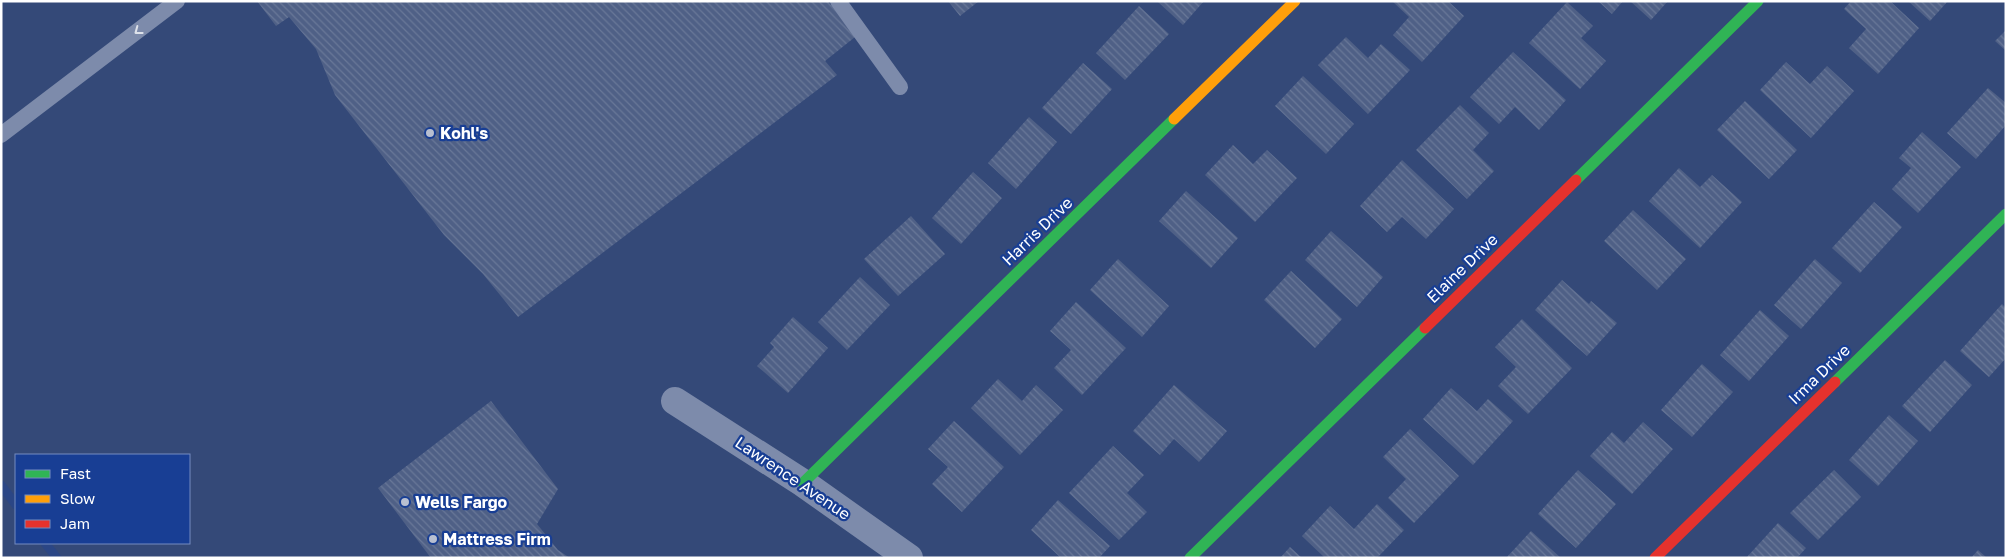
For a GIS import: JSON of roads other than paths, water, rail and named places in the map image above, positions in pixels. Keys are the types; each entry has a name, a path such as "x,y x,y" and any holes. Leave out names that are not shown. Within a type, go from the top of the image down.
{"street":[{"name":"Harris Drive","path":"803,483 1295,1"},
{"name":"Elaine Drive","path":"1190,558 1758,1"},
{"name":"Irma Drive","path":"1655,558 2006,214"},
{"name":"Lawrence Avenue","path":"675,401 803,483 909,558"}],"lane":[{"path":"1,135 176,1"},
{"path":"838,1 900,87"}],"waterway":[{"path":"1,485 15,504"},
{"path":"46,544 57,558"}],"place":[{"name":"Kohl's","path":"430,133"},
{"name":"Wells Fargo","path":"405,502"},
{"name":"Mattress Firm","path":"433,539"}]}
